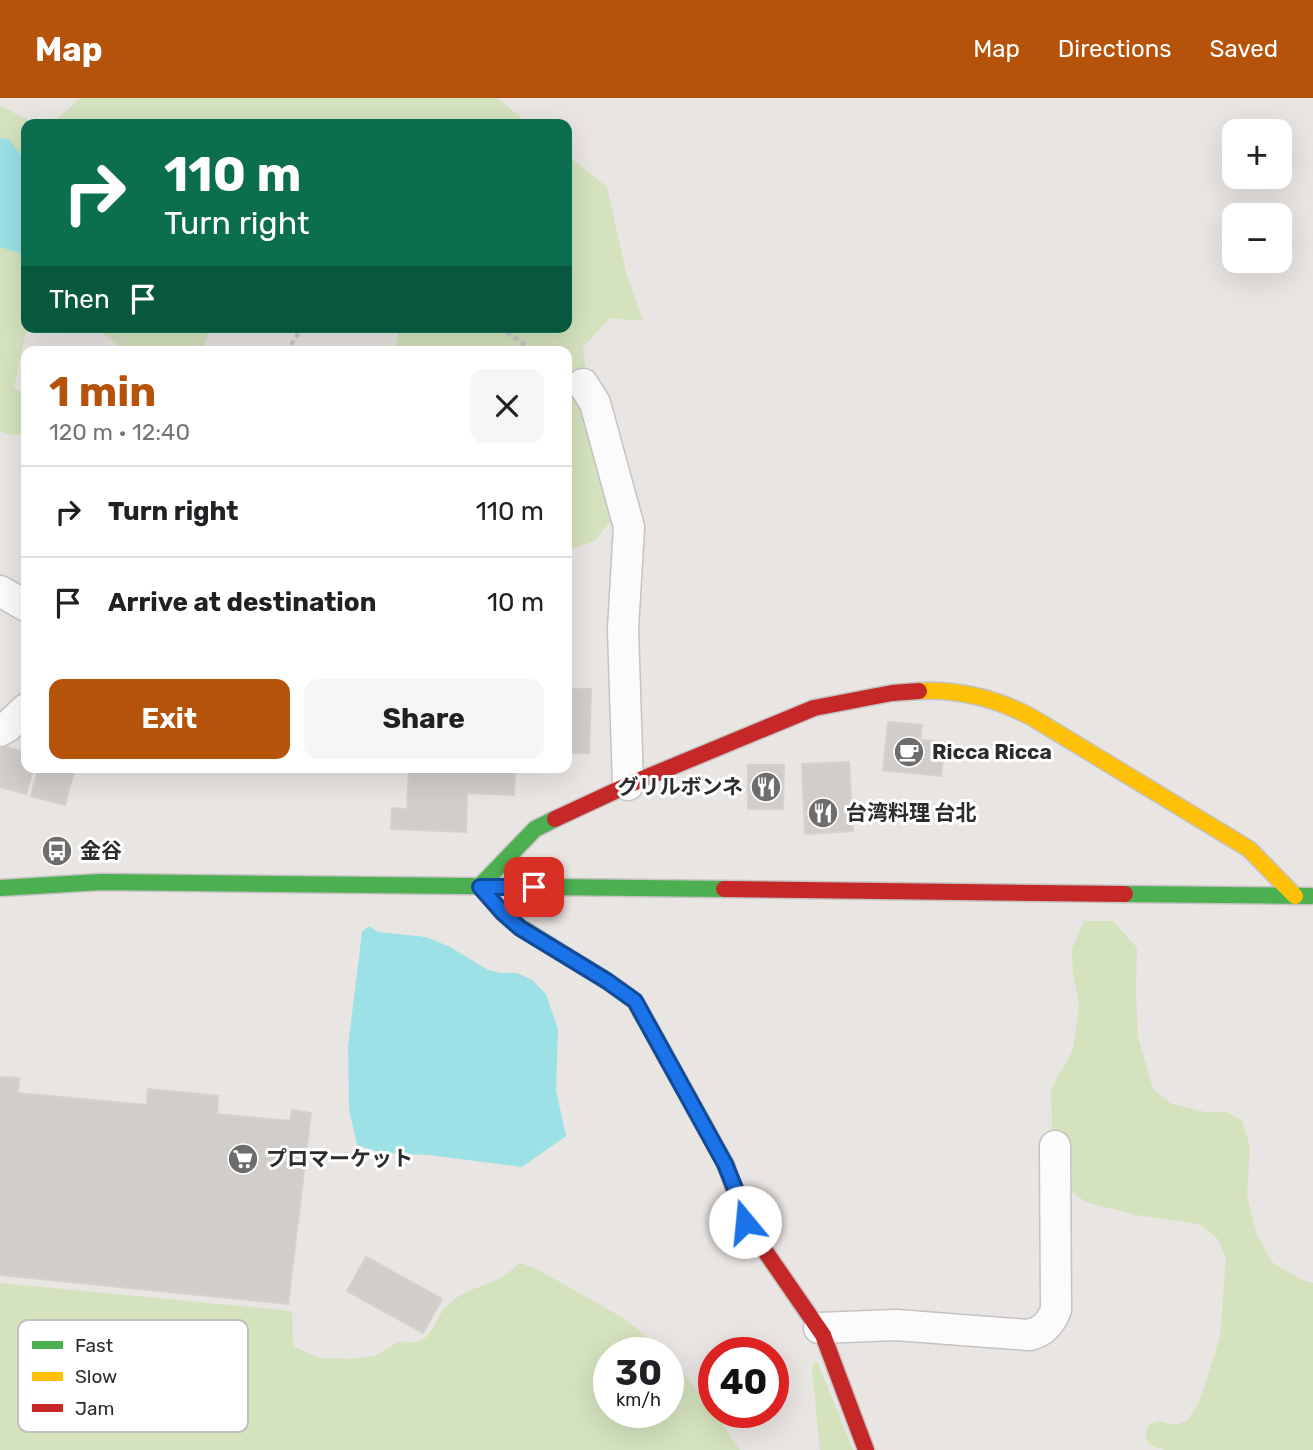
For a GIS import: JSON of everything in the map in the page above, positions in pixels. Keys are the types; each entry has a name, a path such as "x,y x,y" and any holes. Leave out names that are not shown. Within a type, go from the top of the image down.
{"street":[{"path":"583,384 595,403 629,527 623,629 628,785"},
{"path":"0,591 21,603"},
{"path":"480,887 535,829 628,785 814,708 892,693 941,690 973,695 1014,708 1034,718 1249,849 1295,895"},
{"path":"0,731 21,713"},
{"path":"0,888 101,882 1313,896"},
{"path":"480,887 520,928 597,974 635,1001 725,1164 745,1222 819,1328 838,1369 866,1450"},
{"path":"819,1328 896,1325 1029,1335 1038,1333 1051,1320 1056,1310 1055,1146"}],"path":[{"path":"508,333 526,346"}],"green space":[{"path":"81,98 497,98 523,119 57,119"},
{"path":"0,105 26,119 21,119 21,333 26,333 14,388 21,392 21,433 7,434 0,431"},
{"path":"572,159 607,187 626,272 643,321 610,318 583,347 587,382 615,515 595,541 572,548 572,346 395,346 399,333 572,333"},
{"path":"103,333 208,333 204,346 119,346"},
{"path":"1084,921 1113,921 1137,948 1138,1037 1153,1089 1172,1104 1206,1112 1227,1112 1242,1121 1250,1146 1247,1195 1257,1236 1273,1263 1302,1280 1313,1283 1313,1450 1165,1450 1150,1445 1145,1436 1149,1424 1158,1421 1174,1425 1187,1421 1200,1400 1220,1337 1226,1258 1217,1238 1199,1224 1136,1215 1086,1202 1055,1180 1051,1089 1073,1050 1079,1003 1073,973 1072,948"},
{"path":"520,1263 537,1269 625,1319 647,1337 593,1337 593,1428 684,1428 684,1374 698,1391 698,1428 725,1428 740,1450 0,1450 0,1283 292,1311 293,1346 319,1358 353,1359 375,1356 400,1341 411,1343 426,1337 444,1309 463,1294 502,1277"},
{"path":"817,1361 853,1450 820,1450 812,1369"}],"water":[{"path":"0,138 9,139 21,155 21,253 0,247"},
{"path":"369,926 378,932 426,937 450,947 488,970 517,973 532,980 546,994 558,1029 556,1090 566,1136 522,1167 429,1155 382,1153 357,1145 349,1109 348,1047 362,932"}],"building":[{"path":"572,689 591,689 589,753 572,753"},
{"path":"888,722 922,725 920,740 945,742 941,776 883,770"},
{"path":"0,745 21,751 21,773 32,773 26,794 0,787"},
{"path":"849,762 853,831 805,834 802,764"},
{"path":"748,765 784,765 783,809 748,809"},
{"path":"37,773 74,773 65,805 31,796"},
{"path":"409,773 515,773 514,795 467,793 466,832 391,829 392,808 407,809"},
{"path":"0,1077 19,1078 18,1093 147,1105 148,1089 218,1096 217,1114 290,1121 292,1110 311,1113 288,1304 0,1275"},
{"path":"366,1257 442,1299 423,1333 347,1291"}],"traffic: fast":[{"path":"555,819 535,829 480,886 503,913 520,927 635,1001 726,1165"},
{"path":"0,888 101,882 724,889"},
{"path":"1125,894 1310,896"}],"traffic: slow":[{"path":"919,691 978,697 1006,705 1033,718 1249,849 1295,896"}],"traffic: jam":[{"path":"555,819 628,785 814,708 892,693 919,691"},
{"path":"724,889 1125,894"},
{"path":"726,1165 745,1222 823,1335 866,1450"}],"place":[{"name":"Ricca Ricca","path":"909,752"},
{"name":"グリルボンネ","path":"766,787"},
{"name":"台湾料理 台北","path":"823,813"},
{"name":"金谷","path":"57,851"},
{"name":"プロマーケット","path":"243,1159"}],"route":[{"path":"534,887 480,887 520,928 635,1001 725,1164 745,1222"}]}
